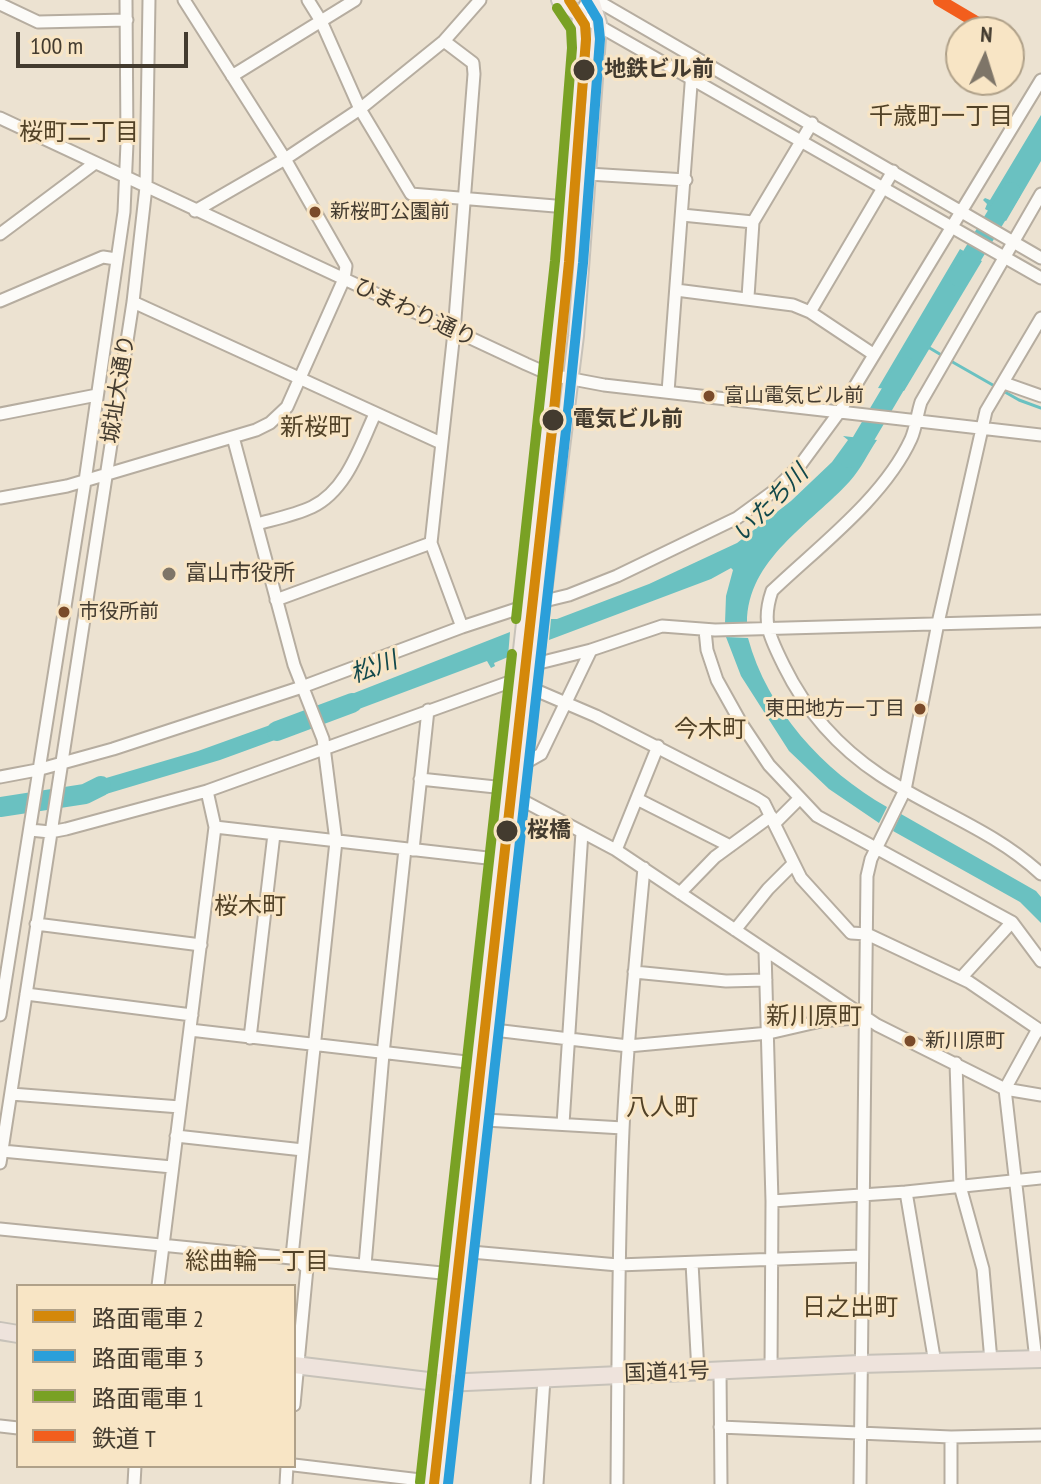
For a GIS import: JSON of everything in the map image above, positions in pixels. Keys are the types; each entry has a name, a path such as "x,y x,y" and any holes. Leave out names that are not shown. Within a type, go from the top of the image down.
{"highway":[{"name":"国道41号","path":"296,1366 448,1383 860,1364 1038,1360"}],"main road":[{"path":"448,1383 452,1274 567,207 580,15 559,0"},
{"path":"433,1483 471,1252 542,601 576,336 599,26 592,0"}],"street":[{"name":"城址大通り","path":"0,1015 85,481 116,259 126,178 126,0"},
{"name":"城址大通り","path":"1,1157 133,302 146,187 149,0"},
{"path":"0,498 85,481 270,423 287,407 344,279 346,266 285,159 184,0"},
{"path":"308,0 321,21 360,109 411,194 567,207"},
{"path":"232,76 355,0"},
{"path":"195,211 285,159 360,109 444,41 480,0"},
{"path":"1041,258 812,123 592,0 580,15 1041,278"},
{"path":"0,4 38,22 127,20"},
{"path":"444,41 473,63 454,332 431,543 462,627"},
{"path":"668,392 693,58"},
{"path":"0,777 37,776 60,770 304,693 462,627 569,595 617,576 737,518 774,491 801,464 840,411 951,225 965,214 1041,80"},
{"name":"ひまわり通り","path":"0,118 551,375 911,420"},
{"path":"748,297 753,222 812,123"},
{"path":"0,234 95,163"},
{"path":"810,312 893,171"},
{"path":"588,174 686,180"},
{"path":"1041,194 1009,240 911,420 913,435 906,448 874,494 772,591 767,605 766,628 797,693 814,718 863,763 902,795 997,840 1041,874"},
{"path":"682,215 753,222"},
{"path":"0,301 103,257 116,259"},
{"path":"676,290 793,305 810,312 873,354"},
{"path":"133,302 441,443"},
{"path":"860,1484 867,876 871,859 902,795 986,411 1041,318"},
{"path":"1004,383 1041,396"},
{"path":"0,414 97,395"},
{"path":"257,524 299,512 327,498 348,470 375,414"},
{"path":"911,420 1041,435"},
{"path":"233,437 276,600 304,693 325,749 336,841 292,1256"},
{"path":"276,600 431,543"},
{"path":"536,656 591,650 662,626 710,630 1041,621"},
{"path":"710,630 707,650 727,699 769,765 817,816 879,844 1012,922 1041,961"},
{"path":"525,763 541,754 591,650"},
{"path":"32,824 50,832 207,791 518,679"},
{"path":"533,689 658,746 764,803 801,878 851,933 867,934 961,978 1040,1030 1005,1089 1038,1360"},
{"path":"365,1265 383,1054 428,710"},
{"path":"616,850 658,746"},
{"path":"420,779 505,788"},
{"path":"158,1284 215,827 207,791"},
{"path":"680,893 730,846 800,798"},
{"path":"520,799 616,850 877,1025 1005,1089 1041,1095"},
{"path":"637,799 730,846"},
{"path":"215,827 496,859"},
{"path":"563,1124 582,832"},
{"path":"250,1038 274,834"},
{"path":"735,930 793,864"},
{"path":"617,1484 618,1265 623,1128 644,868"},
{"path":"961,978 1012,922"},
{"path":"36,924 201,945"},
{"path":"765,951 772,1201 771,1369"},
{"path":"634,972 726,981 766,980"},
{"path":"26,994 192,1015"},
{"path":"494,1030 628,1046 769,1033 821,1021 867,1017"},
{"path":"190,1030 475,1063"},
{"path":"956,1063 960,1186 983,1269 991,1361"},
{"path":"11,1094 180,1107"},
{"path":"485,1120 623,1128"},
{"path":"176,1136 303,1150"},
{"path":"1,1157 172,1167"},
{"path":"772,1201 906,1192 1041,1178"},
{"path":"906,1192 935,1363"},
{"path":"0,1229 452,1274"},
{"path":"471,1252 618,1265 861,1256"},
{"path":"292,1256 307,1268 296,1366"},
{"path":"692,1263 698,1372"},
{"path":"720,1371 721,1484"},
{"path":"537,1484 544,1379"},
{"path":"720,1427 951,1437 1041,1435"},
{"path":"951,1437 951,1484"},
{"path":"296,1465 433,1483"}],"water":[{"path":"1041,115 1041,161 1006,221 985,209 987,204 983,200 990,200"},
{"path":"960,249 982,261 904,391 878,388"},
{"name":"いたち川","path":"843,436 877,440 850,481 769,561 750,600 747,623 725,623 731,568 711,579 549,640 551,619 649,584 737,543 791,501 832,462 848,440"},
{"name":"松川","path":"510,632 508,657 494,663 495,666 491,668 487,661 327,721 327,712 321,706"},
{"path":"726,637 748,638 769,689 801,736 841,775 887,807 879,823 829,789 789,751 741,676"},
{"name":"松川","path":"298,715 305,729 220,760 76,803 77,787 198,751"},
{"path":"901,814 1036,891 1041,897 1041,923 1020,902 893,831"}],"waterway":[{"name":"いたち川","path":"959,277 1011,192"},
{"path":"928,347 943,356"},
{"path":"949,360 1019,400 1041,408"},
{"name":"いたち川","path":"849,458 906,367"},
{"name":"松川","path":"277,731 352,703"},
{"name":"松川","path":"0,807 85,794 101,786"}],"tram line":[{"name":"2","path":"434,1484 569,262 586,39 585,25 569,0"},
{"name":"3","path":"448,1484 583,263 600,39 598,20 586,0"},
{"name":"1","path":"516,619 555,261 572,48 571,29 557,8"},
{"name":"1","path":"420,1482 512,654"}],"rail line":[{"name":"T","path":"939,0 966,16"}],"place":[{"name":"地鉄ビル前","path":"584,70"},
{"name":"新桜町公園前","path":"315,212"},
{"name":"富山電気ビル前","path":"709,396"},
{"name":"電気ビル前","path":"553,420"},
{"name":"富山市役所","path":"169,574"},
{"name":"市役所前","path":"64,612"},
{"name":"東田地方一丁目","path":"920,709"},
{"name":"桜橋","path":"507,831"},
{"name":"新川原町","path":"910,1041"}],"district":[{"name":"千歳町一丁目","path":"941,117"},
{"name":"桜町二丁目","path":"79,133"},
{"name":"新桜町","path":"316,428"},
{"name":"今木町","path":"710,730"},
{"name":"桜木町","path":"250,907"},
{"name":"新川原町","path":"814,1017"},
{"name":"八人町","path":"662,1108"},
{"name":"総曲輪一丁目","path":"257,1262"},
{"name":"日之出町","path":"850,1308"}]}
